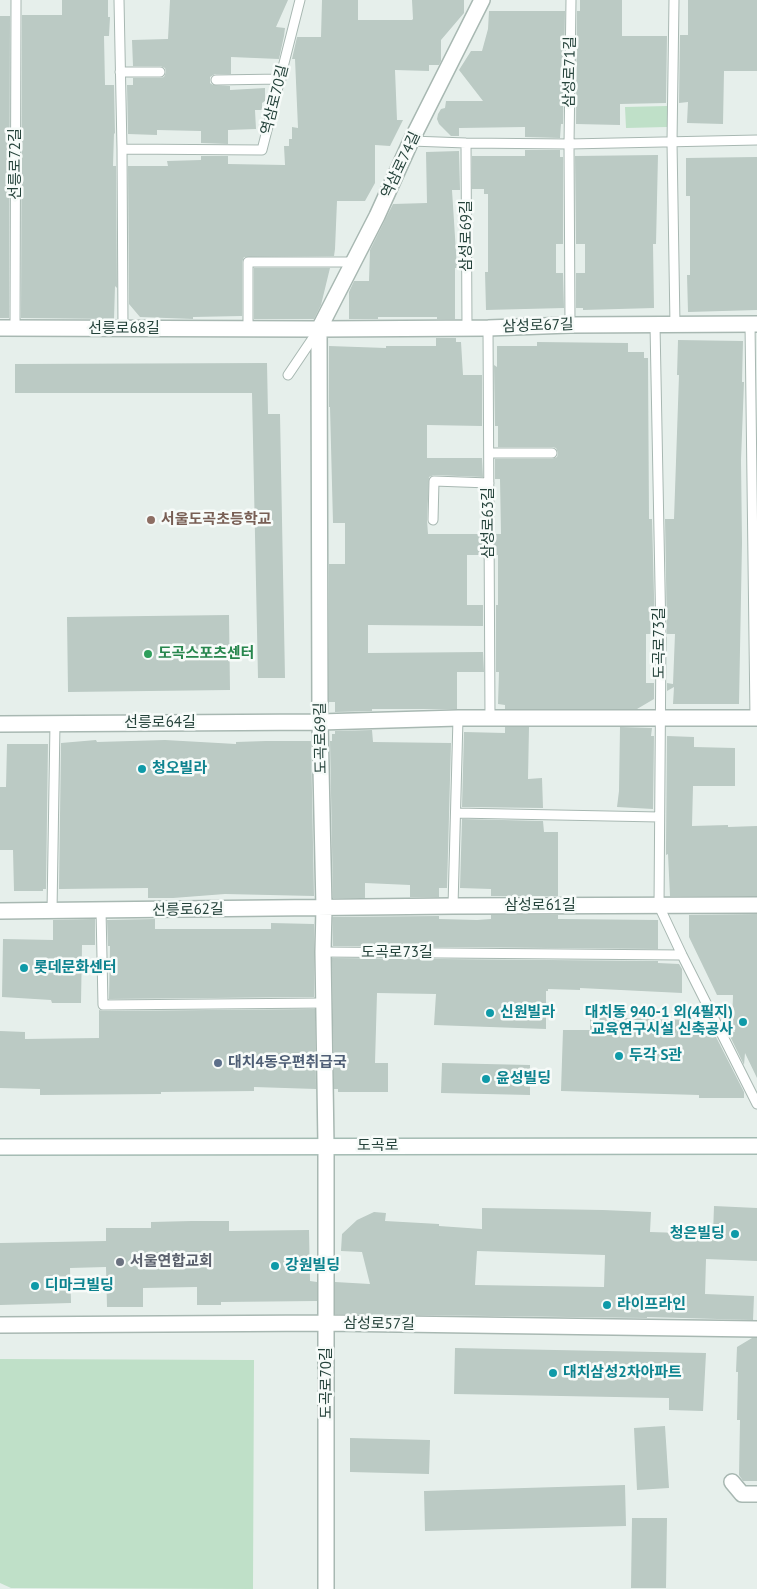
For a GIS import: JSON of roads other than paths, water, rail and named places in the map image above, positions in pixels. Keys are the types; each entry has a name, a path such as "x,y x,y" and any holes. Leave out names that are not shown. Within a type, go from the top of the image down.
{"street":[{"name":"역삼로74길","path":"319,329 354,262 411,141 482,0"},
{"name":"삼성로67길","path":"319,329 753,324"},
{"name":"선릉로68길","path":"8,328 319,329"},
{"name":"도곡로69길","path":"319,329 320,722 326,1146"},
{"path":"320,722 458,718 756,718"},
{"name":"선릉로64길","path":"0,724 320,722"},
{"name":"삼성로61길","path":"324,908 757,905"},
{"name":"선릉로62길","path":"0,911 324,908"},
{"name":"도곡로70길","path":"326,1146 326,1589"},
{"name":"도곡로","path":"0,1147 757,1146"},
{"name":"삼성로57길","path":"0,1325 327,1323 757,1329"},
{"path":"732,1482 742,1494 757,1494"}],"lane":[{"name":"선릉로72길","path":"8,328 16,0"},
{"path":"119,0 123,329"},
{"name":"역삼로70길","path":"122,149 262,150 300,0"},
{"name":"삼성로71길","path":"568,144 571,0"},
{"path":"674,0 672,142 675,324"},
{"path":"120,72 160,72"},
{"path":"216,80 281,79"},
{"path":"411,141 568,144 757,140"},
{"name":"삼성로69길","path":"466,143 467,328"},
{"path":"568,144 570,325"},
{"path":"248,329 248,262 354,262"},
{"path":"753,324 756,718"},
{"name":"도곡로73길","path":"655,325 660,636 659,906 757,1104"},
{"name":"삼성로63길","path":"488,328 490,718"},
{"path":"288,376 319,329"},
{"path":"489,453 552,453"},
{"path":"433,520 434,481 489,483"},
{"path":"453,906 458,718"},
{"path":"52,911 55,723"},
{"path":"456,813 659,817"},
{"path":"101,910 103,1005 324,1003"},
{"name":"도곡로73길","path":"323,952 682,955"}],"place":[{"name":"서울도곡초등학교","path":"151,520"},
{"name":"도곡스포츠센터","path":"148,654"},
{"name":"청오빌라","path":"142,769"},
{"name":"롯데문화센터","path":"24,968"},
{"name":"신원빌라","path":"490,1013"},
{"name":"대치동 940-1 외(4필지) 교육연구시설 신축공사","path":"743,1022"},
{"name":"두각 S관","path":"619,1056"},
{"name":"대치4동우편취급국","path":"218,1063"},
{"name":"윤성빌딩","path":"486,1079"},
{"name":"청은빌딩","path":"735,1234"},
{"name":"서울연합교회","path":"120,1262"},
{"name":"강원빌딩","path":"275,1266"},
{"name":"디마크빌딩","path":"35,1286"},
{"name":"라이프라인","path":"607,1305"},
{"name":"대치삼성2차아파트","path":"553,1373"}]}
